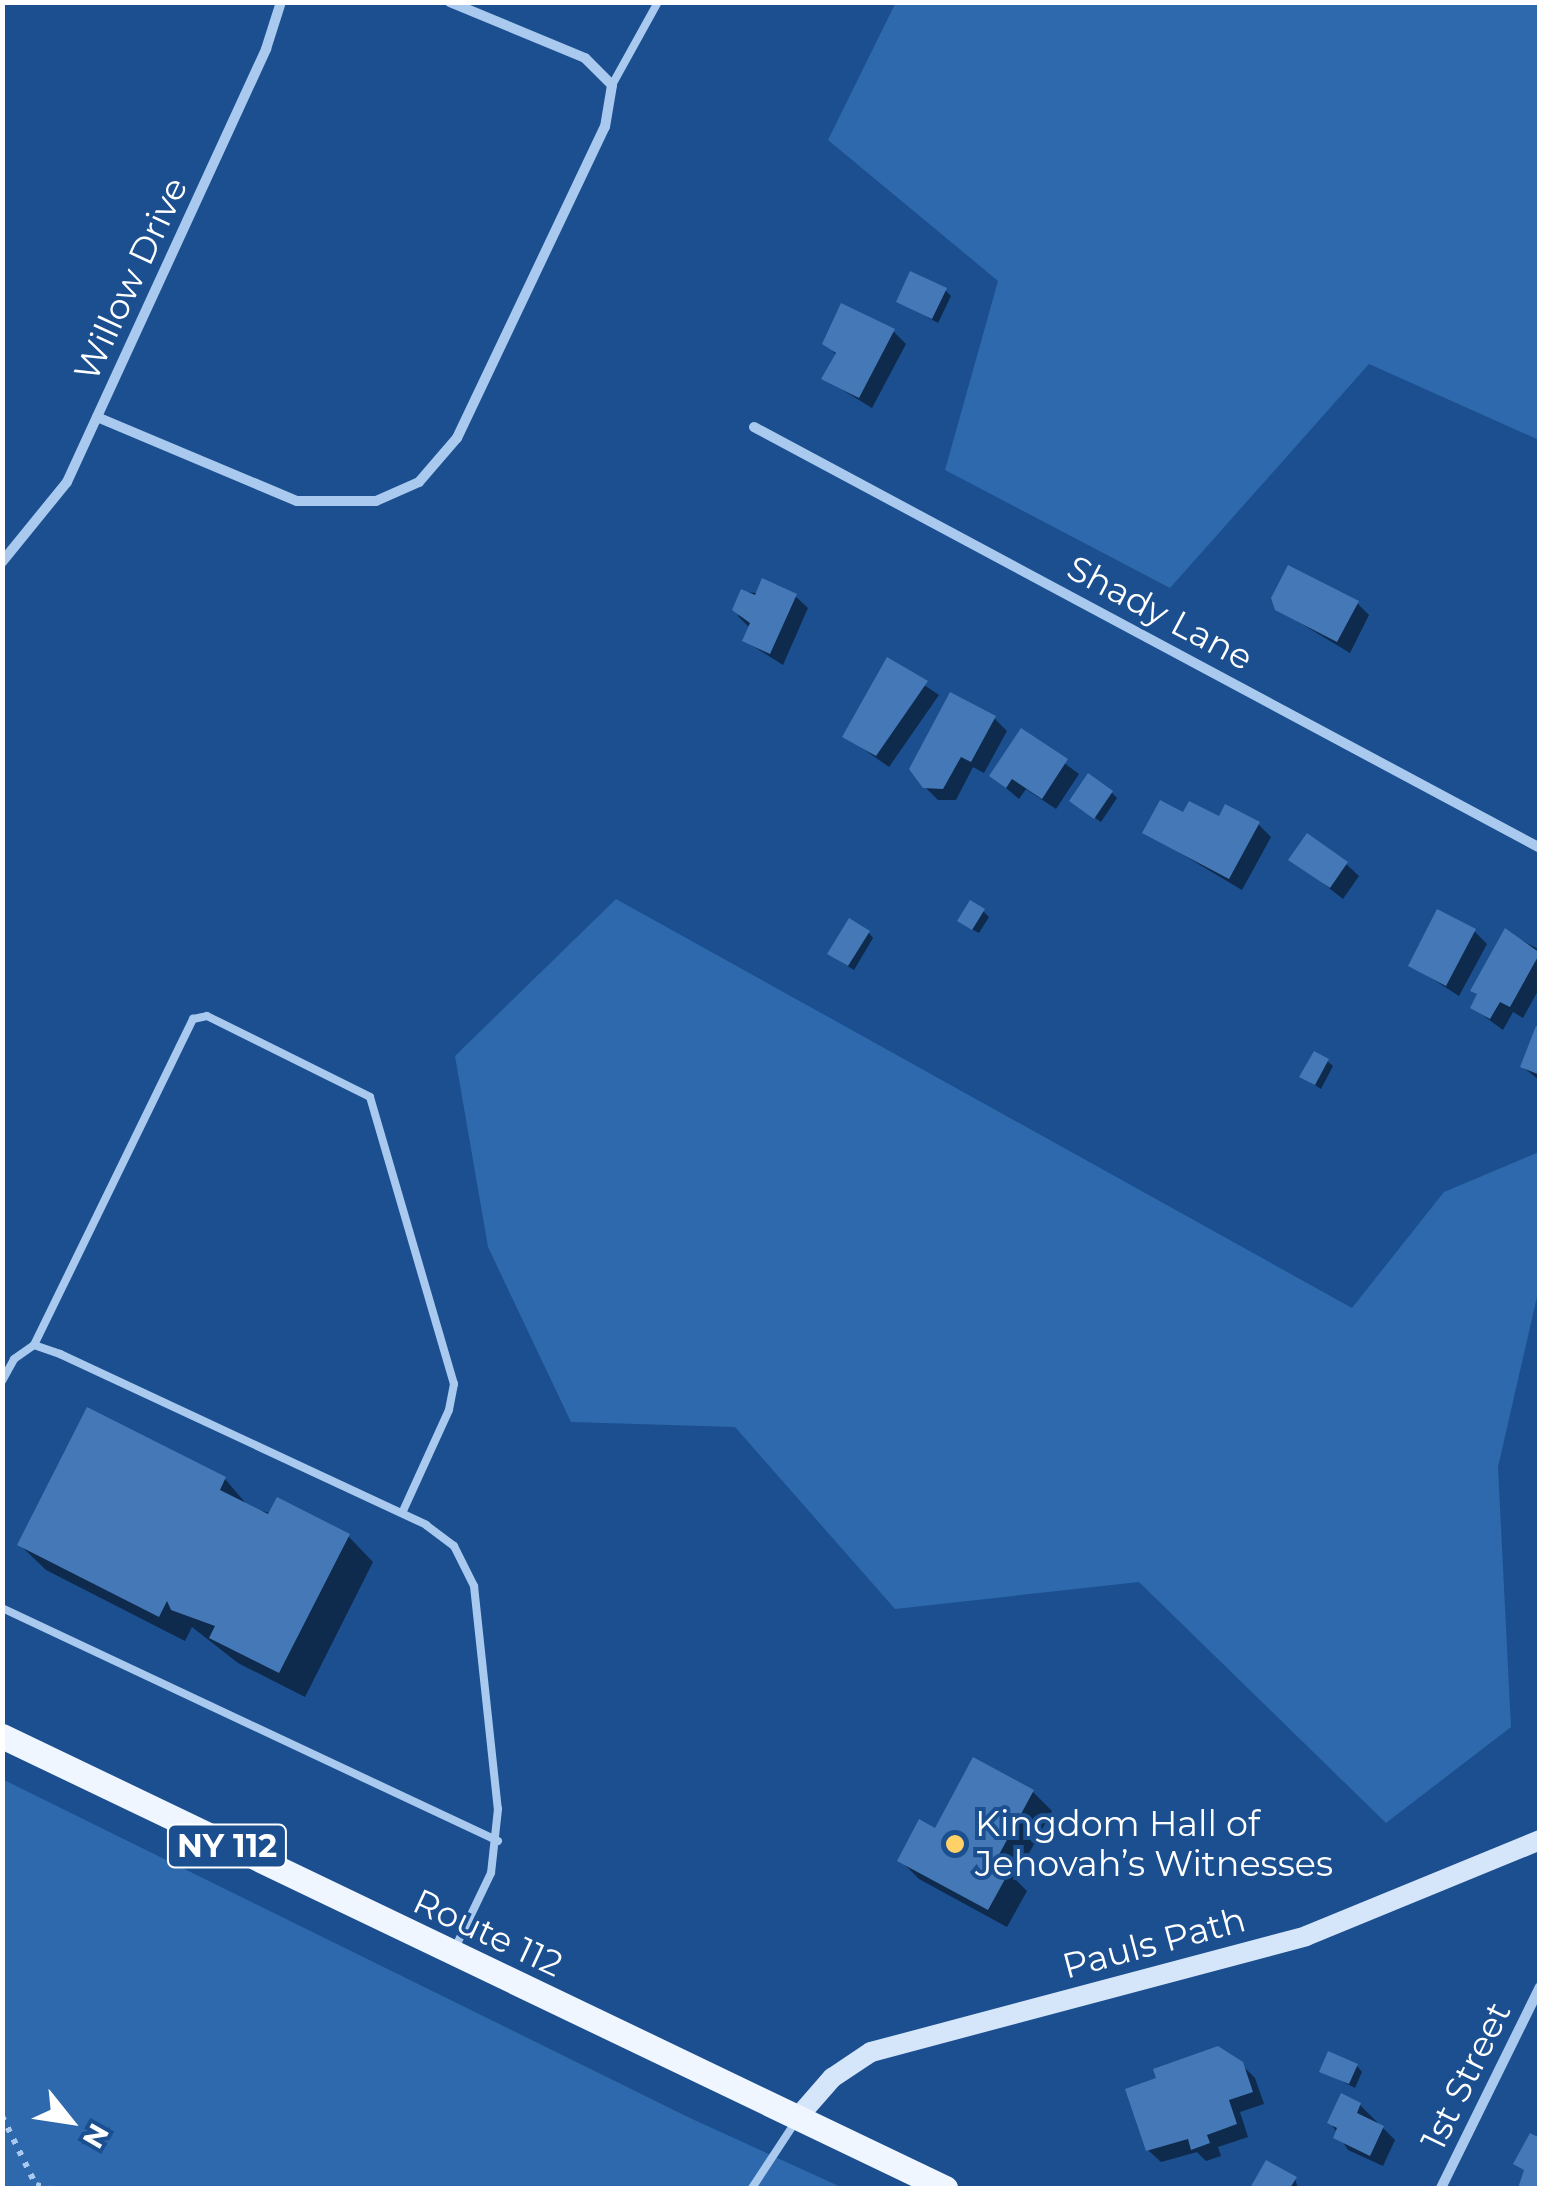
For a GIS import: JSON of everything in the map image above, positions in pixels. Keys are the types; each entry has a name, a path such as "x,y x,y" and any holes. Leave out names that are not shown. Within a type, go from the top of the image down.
{"main road":[{"name":"Route 112","path":"2,1736 945,2188"}],"street":[{"name":"Willow Drive","path":"2,562 67,482 266,49 280,2"},
{"path":"97,417 297,501 376,501 419,482 458,438 605,127 612,85 586,58 450,2"},
{"name":"Shady Lane","path":"754,427 1540,848"},
{"name":"Pauls Path","path":"798,2117 832,2078 871,2052 1306,1936 1540,1840"},
{"name":"1st Street","path":"1442,2188 1540,1987"}],"lane":[{"path":"612,85 658,2"},
{"path":"2,1381 14,1360 34,1345 193,1019 207,1016 370,1097 454,1384 449,1410 402,1514"},
{"path":"34,1345 402,1514 454,1546 471,1576 498,1841 491,1873 452,1954"},
{"path":"2,1608 498,1841"},
{"path":"752,2188 798,2117"}],"path":[{"path":"2,2116 36,2185 49,2188"}],"shaded area":[{"path":"896,2 1539,3 1539,440 1369,364 1170,588 945,470 998,281 828,140"},
{"path":"616,899 1352,1308 1444,1192 1539,1152 1539,1288 1498,1467 1511,1727 1386,1823 1139,1582 895,1609 735,1427 571,1422 488,1247 455,1056"},
{"path":"2,1779 690,2118 843,2188 3,2188"}],"building":[{"path":"910,271 947,288 932,319 896,302"},
{"path":"841,303 895,329 859,398 821,379 836,353 822,344"},
{"path":"1288,565 1359,601 1337,642 1275,610 1271,598"},
{"path":"762,578 797,594 770,654 742,641 750,623 732,610 741,589 755,595"},
{"path":"887,657 928,681 876,756 842,737"},
{"path":"950,692 996,716 971,762 961,757 943,789 923,788 909,769"},
{"path":"1021,728 1068,759 1042,799 1012,779 1006,788 989,776"},
{"path":"1088,773 1113,791 1094,819 1069,801"},
{"path":"1160,800 1183,812 1189,801 1219,816 1225,804 1260,822 1229,879 1142,833"},
{"path":"1307,833 1348,862 1330,888 1288,860"},
{"path":"970,900 985,909 972,930 957,921"},
{"path":"1437,909 1476,929 1446,986 1408,966"},
{"path":"849,918 870,931 848,966 827,954"},
{"path":"1505,928 1540,953 1510,1007 1500,1002 1490,1019 1470,1008 1477,994 1470,991"},
{"path":"1536,1026 1540,1027 1540,1075 1520,1067"},
{"path":"1314,1051 1329,1059 1315,1085 1299,1077"},
{"path":"87,1407 226,1477 220,1490 268,1514 277,1497 350,1534 279,1673 209,1638 215,1626 171,1610 167,1601 159,1617 17,1545"},
{"name":"Kingdom Hall of Jehovah’s Witnesses","path":"973,1757 1034,1790 995,1862 1010,1870 988,1910 897,1861 919,1819 935,1828"},
{"path":"1218,2046 1243,2062 1253,2092 1229,2100 1237,2124 1207,2135 1210,2143 1191,2150 1188,2139 1146,2151 1125,2089 1156,2078 1153,2069"},
{"path":"1328,2051 1358,2064 1349,2084 1319,2072"},
{"path":"1341,2093 1361,2103 1357,2113 1384,2126 1370,2156 1333,2138 1337,2128 1327,2123"},
{"path":"1530,2133 1540,2138 1540,2188 1518,2188 1524,2170 1513,2164"},
{"path":"1266,2160 1297,2177 1290,2188 1250,2188"}],"place":[{"name":"Kingdom Hall of Jehovah’s Witnesses","path":"955,1844"}]}
